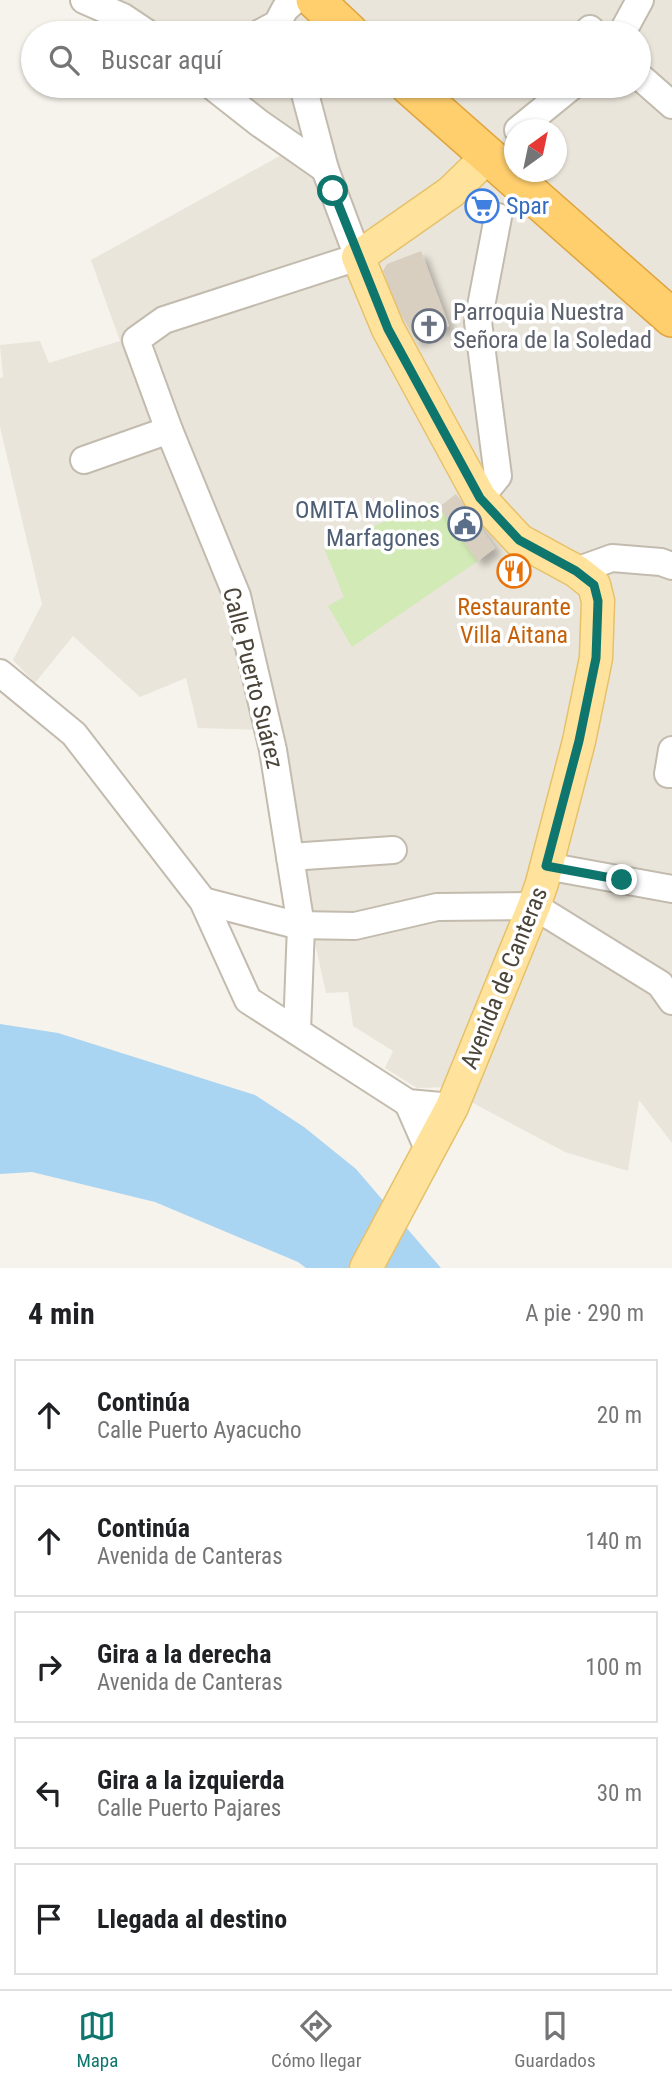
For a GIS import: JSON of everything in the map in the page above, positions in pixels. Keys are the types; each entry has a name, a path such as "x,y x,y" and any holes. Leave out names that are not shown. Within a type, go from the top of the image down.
{"highway":[{"path":"292,9 321,21"},
{"path":"431,98 504,137"},
{"path":"547,182 672,318"}],"main road":[{"path":"358,257 450,192 504,142"},
{"name":"Avenida de Canteras","path":"358,257 388,329 480,498 519,540 576,571 594,585 598,601 596,658 579,741 534,906 452,1107 366,1268"}],"street":[{"path":"84,0 130,21"},
{"path":"629,21 640,0"},
{"path":"651,87 672,105"},
{"path":"227,98 325,169"},
{"path":"306,98 325,169 358,257"},
{"path":"532,119 557,98"},
{"path":"480,498 498,476 478,322 498,217"},
{"name":"Calle Puerto Suárez","path":"296,1031 301,926 273,750 237,596 135,340 164,320 358,257"},
{"path":"84,460 169,430"},
{"path":"576,571 612,558 661,562 672,566"},
{"path":"0,673 74,734 203,901 248,1000 408,1103 452,1107"},
{"path":"672,750 668,774 672,774"},
{"path":"290,857 393,850"},
{"path":"546,866 672,889"},
{"path":"203,901 301,926 355,926 437,907 534,906 660,984 672,1001"},
{"path":"408,1103 429,1151"}],"shaded area":[{"path":"71,0 672,0 672,1143 639,1100 628,1171 565,1152 471,1102 454,1087 417,1088 385,1068 393,1051 353,1026 348,992 326,993 261,730 198,728 186,678 140,697 73,636 35,683 13,660 42,604 0,427 0,378 3,377 0,345 40,341 49,363 120,341 91,260 287,152 219,98 651,98 651,21 110,21 113,17"}],"green space":[{"path":"434,500 478,561 352,647 328,606 344,597 324,548"}],"water":[{"path":"0,1024 58,1033 255,1095 304,1127 356,1169 441,1268 306,1268 298,1262 155,1202 32,1172 0,1174"}],"building":[{"path":"421,251 449,326 417,342 398,309 383,271 387,264"},
{"path":"456,494 495,548 478,561 439,507"}],"place":[{"name":"Spar","path":"482,206"},
{"name":"Parroquia Nuestra Señora de la Soledad","path":"429,326"},
{"name":"OMITA Molinos Marfagones","path":"465,524"},
{"name":"Restaurante Villa Aitana","path":"514,571"}],"route":[{"path":"333,191 388,329 480,498 519,540 576,571 594,585 598,601 596,658 579,741 546,866 622,880"}]}
